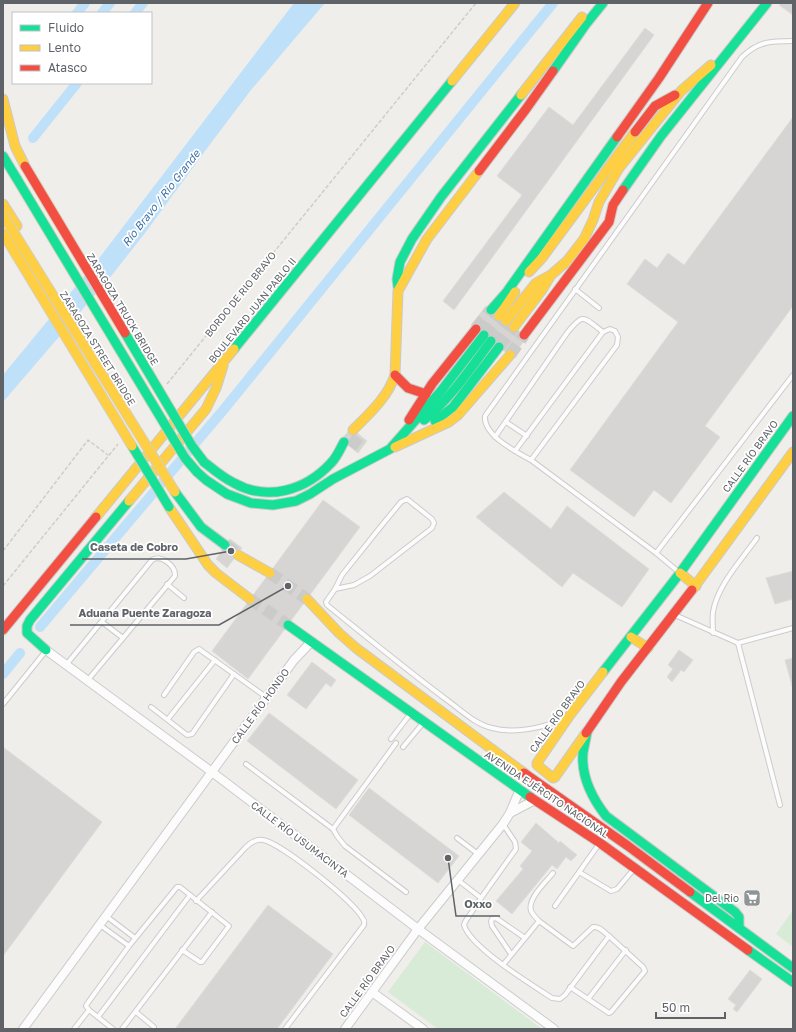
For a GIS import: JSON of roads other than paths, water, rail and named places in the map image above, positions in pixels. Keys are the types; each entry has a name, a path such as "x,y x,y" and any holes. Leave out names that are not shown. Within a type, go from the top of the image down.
{"main road":[{"name":"BOULEVARD JUAN PABLO II","path":"3,630 515,3"},
{"path":"491,310 506,293 659,78 708,3"},
{"path":"524,335 609,222 613,205 661,136 767,3"},
{"path":"398,291 410,266 427,239 526,109 601,4"},
{"path":"357,432 392,385 395,375 398,270 400,262 412,239 441,197 601,4"},
{"path":"681,92 655,106 536,264 503,318 536,283 551,275 567,261 584,239 593,220 599,202 619,168 681,92 707,68 724,56"},
{"path":"655,106 659,78"},
{"name":"ZARAGOZA TRUCK BRIDGE","path":"3,99 15,146 25,166 192,446 204,462 216,473 238,487 260,493 272,494 303,485 320,473 348,445"},
{"path":"3,156 185,458 197,472 215,487 239,499 250,503 273,505 296,500 310,494 333,479 390,449 449,422 458,415 510,355"},
{"path":"3,204 55,290 59,298 59,306"},
{"name":"ZARAGOZA STREET BRIDGE","path":"3,216 191,516 201,527 225,545"},
{"path":"3,233 168,507 208,565 250,599"},
{"path":"536,264 536,283"},
{"path":"514,327 542,290 551,275"},
{"path":"390,449 426,394 476,329"},
{"path":"390,449 487,338"},
{"path":"390,449 444,415 453,407 499,347"},
{"path":"46,650 27,633 26,626 206,409 216,388 224,361"},
{"path":"395,375 408,388 426,394"},
{"name":"CALLE RÍO BRAVO","path":"793,416 680,573 570,715 537,763 537,765 553,778 621,682 696,586 793,452"},
{"path":"238,555 270,573"},
{"path":"680,573 696,586"},
{"name":"AVENIDA EJÉRCITO NACIONAL","path":"307,599 339,633 356,648 526,774 628,846 793,968"},
{"name":"AVENIDA EJÉRCITO NACIONAL","path":"288,625 535,800 600,843 793,982"},
{"path":"631,637 648,648"},
{"path":"587,732 582,758 589,790 599,808 606,816 735,912 739,917 739,927"},
{"path":"520,789 524,787 529,788 587,826 628,846"}],"street":[{"name":"CALLE RÍO HONDO","path":"23,1029 266,697 294,660 312,642"},
{"name":"CALLE RÍO USUMACINTA","path":"46,650 212,772 418,929 554,1029"},
{"name":"CALLE RÍO BRAVO","path":"345,1029 418,929 503,824 510,813 520,789"},
{"path":"510,813 535,800"},
{"path":"372,992 423,1029"}],"lane":[{"path":"680,573 656,553 530,460 495,437 484,420 486,412 742,57 756,46 766,42 793,41"},
{"path":"575,289 599,308"},
{"path":"495,437 567,333 577,321 582,319 587,320 603,332"},
{"path":"515,451 603,332 610,329 615,331 618,338 617,345 530,460"},
{"path":"656,553 793,375"},
{"path":"506,422 526,436"},
{"path":"335,589 354,585 370,576 432,528 434,525 433,521 407,500 403,500 342,575 326,602 327,605 431,688 477,721 492,728 522,730 552,724 570,715"},
{"path":"713,633 713,610 720,590 757,538"},
{"path":"66,666 152,560 159,557 174,568 175,576 88,681"},
{"path":"167,584 184,598"},
{"path":"674,615 738,643 793,628"},
{"path":"102,622 123,638"},
{"path":"738,643 780,805"},
{"path":"164,695 195,651 199,649 266,697"},
{"path":"3,704 46,650"},
{"path":"168,719 214,660"},
{"path":"151,707 187,735 191,735 234,674"},
{"path":"391,739 411,712"},
{"path":"403,747 424,722"},
{"path":"333,829 396,743"},
{"path":"246,764 333,829 345,846 406,892"},
{"path":"503,824 515,842 516,850 465,922 465,928 474,940 503,965 552,998 560,999 608,936"},
{"path":"456,838 478,854"},
{"path":"196,901 246,846 252,842 262,840 273,843 337,890 363,918 364,925 285,1029"},
{"path":"555,906 600,843"},
{"path":"579,872 611,891 617,890 635,868"},
{"path":"553,872 532,899 530,905 532,913 539,921 573,946 593,927 597,927 626,950 643,966 644,972 609,1013 570,987"},
{"path":"458,880 481,898"},
{"path":"114,1029 86,1006 135,938 175,888 180,888 190,895 229,926 202,962 182,950"},
{"path":"98,1017 190,895"},
{"path":"122,1029 212,912"},
{"path":"106,916 135,938"},
{"path":"511,954 492,926 492,919 496,918 525,938"},
{"path":"503,965 539,921"},
{"path":"100,925 129,946"},
{"path":"588,999 626,950"},
{"path":"74,1029 89,1010"},
{"path":"136,1012 154,1027 154,1029"}],"water":[{"name":"Río Bravo / Rio Grande","path":"294,3 325,3 251,90 112,275 3,402 3,375 100,257"}],"waterway":[{"path":"78,12 85,3"},
{"path":"103,12 110,3"},
{"path":"136,12 143,3"},
{"path":"40,627 225,408 553,3"},
{"path":"33,138 76,84"},
{"path":"3,674 20,653"}],"tunnel":[{"path":"476,329 491,310"},
{"path":"484,335 499,316"},
{"path":"491,341 506,321"},
{"path":"499,347 514,327"},
{"path":"510,355 524,335"},
{"path":"351,447 360,435"},
{"path":"225,545 238,555"},
{"path":"270,573 307,599"},
{"path":"250,599 288,625"}],"place":[{"name":"Caseta de Cobro","path":"231,551"},
{"name":"Aduana Puente Zaragoza","path":"288,586"},
{"name":"Oxxo","path":"448,858"},
{"name":"Del Rio","path":"752,898"}]}
